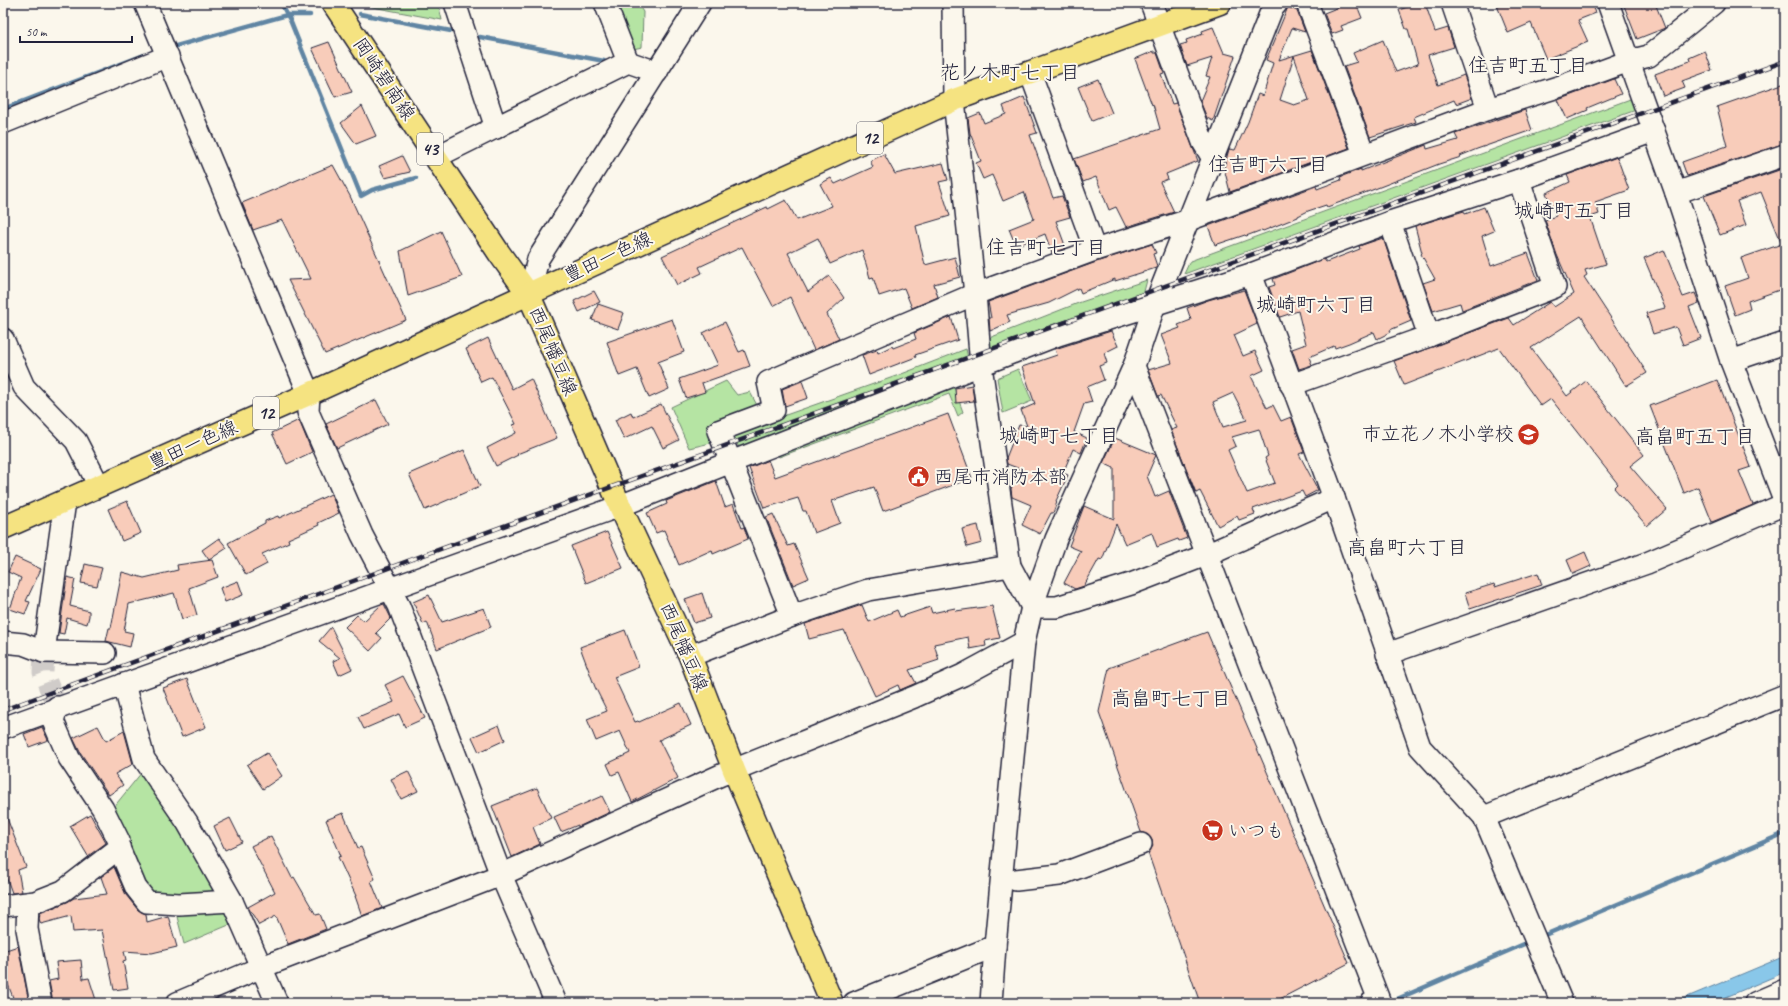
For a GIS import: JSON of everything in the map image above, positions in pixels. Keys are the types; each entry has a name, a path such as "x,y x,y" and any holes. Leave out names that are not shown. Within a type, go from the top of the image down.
{"main road":[{"name":"岡崎碧南線","path":"333,3 529,295"},
{"name":"豊田一色線","path":"3,528 310,394 954,100 1220,3"},
{"name":"西尾幡豆線","path":"529,295 620,506 690,656 734,770 832,1003"}],"street":[{"path":"145,3 310,394 308,412 362,535 391,588 402,613 501,875 556,1003"},
{"path":"455,3 496,128"},
{"path":"605,3 628,62"},
{"path":"529,295 538,259 700,3"},
{"path":"953,3 954,100 975,294 981,366 1010,566 1032,607"},
{"path":"1151,3 1203,142 1212,157"},
{"path":"991,1003 995,946 1024,642 1032,607 1056,539 1134,366 1155,304 1189,220 1212,157 1272,8 1276,3"},
{"path":"1307,3 1364,154"},
{"path":"1452,3 1488,108"},
{"path":"1387,654 1647,564 1785,503 1731,361 1676,193 1608,3"},
{"path":"792,616 718,431 774,410 768,382 975,294 1095,250 1189,220 1488,108 1561,86 1649,56 1714,3"},
{"path":"3,123 168,56"},
{"path":"436,157 628,62 657,72"},
{"path":"1030,72 1095,250"},
{"path":"3,728 57,707 620,506 1058,335 1251,274 1390,222 1519,180 1654,131"},
{"path":"1676,193 1785,155"},
{"path":"1291,385 1429,336 1555,287 1519,180"},
{"path":"1390,222 1429,336"},
{"path":"1251,274 1334,498 1420,747 1484,817 1562,1003"},
{"path":"3,339 24,387 76,441 99,486"},
{"path":"1731,361 1785,343"},
{"path":"1134,366 1379,1000 1371,1003"},
{"path":"1032,607 1057,607 1131,584 1206,555 1334,498"},
{"path":"44,652 65,501"},
{"path":"690,656 792,616 868,590 1010,566"},
{"path":"3,642 23,644 44,652 104,653"},
{"path":"177,1003 262,967 501,875 734,770 914,697 963,675 1024,642"},
{"path":"124,684 144,759 188,822 232,901 277,1003"},
{"path":"1484,817 1785,695"},
{"path":"57,707 53,721 69,758 103,808 136,888 147,902 178,904 232,901"},
{"path":"1016,880 1059,874 1141,844"},
{"path":"3,906 35,902 63,891 119,848"},
{"path":"28,903 27,929 41,1003"},
{"path":"854,1003 995,946"},
{"path":"1755,1003 1785,990"}],"green space":[{"path":"366,3 438,3 442,20 367,6"},
{"path":"614,3 637,3 643,12 642,47 633,49"},
{"path":"1633,98 1636,110 1184,274 1190,261"},
{"path":"1147,280 1141,303 985,359 984,340 1081,302"},
{"path":"966,349 970,367 742,453 732,434 899,375"},
{"path":"1018,369 1032,401 1003,413 997,378"},
{"path":"726,381 737,395 750,392 759,409 715,442 689,448 671,407"},
{"path":"953,384 963,412 958,416 949,394 779,457 775,450"},
{"path":"142,772 152,781 223,897 149,897 113,808"},
{"path":"229,905 236,922 184,944 175,909"}],"water":[{"path":"1785,956 1785,972 1712,1003 1673,1003"}],"building":[{"path":"1338,3 1356,3 1362,18 1341,26 1343,30 1332,34 1324,13 1339,7"},
{"path":"1418,3 1425,3 1435,32 1448,28 1454,47 1428,55 1438,85 1464,75 1472,98 1456,104 1454,100 1414,117 1416,122 1370,137 1344,66 1357,62 1353,53 1383,40 1396,72 1418,64 1408,29 1406,29 1399,10"},
{"path":"1496,3 1592,3 1596,13 1578,20 1588,42 1546,59 1531,23 1508,33"},
{"path":"1623,3 1655,3 1665,28 1637,39"},
{"path":"1288,7 1297,11 1305,32 1292,28 1279,60 1312,50 1349,148 1230,192 1224,168 1229,149 1235,150 1248,122 1258,94 1263,96 1273,63 1266,60","holes":["1294,56 1309,100 1294,105 1280,100"]},
{"path":"1213,27 1224,53 1235,56 1213,121 1207,118 1200,101 1210,77 1206,76 1212,58 1187,66 1180,45 1187,43 1186,40 1203,34 1202,31"},
{"path":"329,42 352,92 335,97 312,48"},
{"path":"1154,51 1154,53 1157,53 1164,73 1161,74 1172,104 1176,103 1198,161 1166,174 1168,179 1160,182 1174,212 1126,227 1116,207 1109,210 1096,177 1083,182 1074,159 1160,129 1153,104 1152,105 1135,59"},
{"path":"1705,51 1712,70 1682,81 1685,88 1663,96 1655,74 1690,61 1689,58"},
{"path":"1098,79 1112,113 1092,121 1078,87"},
{"path":"1614,79 1621,94 1587,108 1588,110 1567,119 1558,100"},
{"path":"1785,83 1785,143 1687,176 1682,162 1727,146 1717,107"},
{"path":"1024,97 1037,133 1030,135 1053,198 1062,196 1070,217 1056,221 1066,248 1052,253 1045,234 1016,246 1009,229 1034,219 1024,192 1003,201 992,175 983,179 976,163 981,161 970,133 968,118 980,113 984,123 1006,114 1003,106"},
{"path":"362,106 376,136 356,144 341,123"},
{"path":"1525,110 1532,130 1477,149 1460,156 1461,157 1327,207 1326,205 1308,211 1298,217 1263,231 1262,230 1215,245 1208,226 1316,186 1317,189 1341,180 1340,177 1361,169 1361,171 1426,145 1427,149 1458,140 1455,134"},
{"path":"884,154 895,174 943,163 948,180 939,182 950,216 916,226 925,265 955,257 960,277 934,284 938,297 912,308 904,288 879,296 873,277 870,278 862,250 830,264 818,238 788,253 808,292 829,276 844,298 827,314 839,339 814,350 790,297 773,306 742,247 699,267 702,273 677,285 662,256 767,207 768,209 786,200 797,220 832,206 820,184 831,178 835,184 873,167 870,161"},
{"path":"402,156 410,172 385,178 379,166"},
{"path":"1617,157 1629,190 1595,202 1599,214 1590,217 1606,264 1585,270 1587,275 1584,277 1647,373 1626,386 1581,316 1531,348 1567,396 1586,381 1644,455 1630,466 1667,509 1647,526 1614,488 1618,484 1551,399 1541,406 1499,348 1404,385 1394,361 1509,318 1514,325 1550,302 1554,307 1574,294 1557,255 1545,220 1556,216 1546,193 1570,182 1567,175"},
{"path":"333,165 350,196 406,320 325,354 288,280 311,279 282,220 253,230 242,203"},
{"path":"1785,168 1785,288 1748,301 1750,309 1735,315 1725,286 1748,278 1741,258 1782,244 1761,192 1737,201 1746,225 1720,235 1704,196"},
{"path":"1484,207 1494,231 1482,236 1491,266 1528,253 1538,280 1462,310 1460,303 1433,311 1423,283 1435,279 1421,254 1415,226 1464,211 1465,214"},
{"path":"441,231 462,277 408,296 400,251"},
{"path":"1383,238 1411,321 1390,330 1391,332 1377,339 1374,332 1335,348 1334,346 1309,357 1312,365 1299,369 1292,349 1306,344 1298,311 1280,317 1269,287 1275,285 1273,279 1324,259 1326,262 1360,249 1359,246"},
{"path":"1152,244 1156,253 1153,254 1157,266 1156,268 1115,281 1115,279 1081,293 1079,288 1049,303 1007,315 1010,322 990,331 989,318 991,318 988,302 1099,261"},
{"path":"1664,250 1683,297 1695,293 1699,303 1689,307 1701,338 1683,345 1676,327 1653,334 1646,313 1665,308 1644,258"},
{"path":"1244,290 1257,324 1234,335 1243,356 1255,351 1264,370 1251,376 1267,408 1273,405 1281,421 1291,417 1304,452 1299,454 1318,490 1305,497 1302,491 1253,509 1255,514 1239,520 1237,516 1218,526 1200,491 1196,493 1171,430 1177,428 1161,395 1158,396 1148,370 1172,363 1161,335 1180,328 1178,325 1191,320 1187,308 1208,300","holes":["1233,393 1247,420 1223,427 1213,402","1259,429 1268,456 1265,458 1275,483 1247,493 1228,450 1236,446 1232,437"]},
{"path":"594,291 600,302 579,312 574,301"},
{"path":"598,304 624,313 618,329 592,320"},
{"path":"951,317 958,340 915,355 916,357 869,375 862,355 877,350 878,353 892,346 893,348 916,339 914,333"},
{"path":"672,319 684,352 658,362 669,389 649,398 637,369 619,376 607,342"},
{"path":"725,322 739,352 744,350 750,366 702,383 705,392 686,398 679,379 718,365 703,333"},
{"path":"1111,331 1118,346 1104,353 1107,363 1099,366 1104,380 1087,387 1092,402 1084,404 1074,432 1087,438 1081,453 1073,449 1063,473 1068,475 1056,501 1057,502 1053,513 1051,513 1040,534 1022,525 1031,505 1012,497 1011,489 1020,469 1007,464 1006,458 1019,425 1027,426 1021,410 1035,404 1022,367 1057,355 1055,349"},
{"path":"488,338 512,389 531,379 557,438 517,454 518,455 496,466 487,448 516,433 513,425 516,424 492,377 481,382 466,349"},
{"path":"1717,380 1751,467 1739,471 1753,505 1712,522 1698,487 1684,493 1650,406"},
{"path":"802,381 808,398 785,406 782,389"},
{"path":"972,385 974,401 956,403 955,388"},
{"path":"376,400 388,424 337,448 326,424"},
{"path":"661,404 679,440 663,448 652,426 624,439 615,420 631,412 633,417"},
{"path":"948,414 972,478 883,511 874,487 832,501 840,523 814,533 806,511 803,511 798,498 764,508 749,468 768,460 775,477"},
{"path":"299,420 312,452 287,464 272,433"},
{"path":"1115,438 1156,455 1147,476 1155,497 1169,491 1187,538 1179,541 1178,539 1157,547 1152,533 1125,544 1116,524 1102,560 1099,559 1084,586 1075,589 1064,583 1081,551 1069,546 1084,506 1114,519 1114,468 1103,463"},
{"path":"464,450 480,486 425,510 409,474"},
{"path":"716,481 725,507 733,504 748,539 713,554 712,550 679,565 664,530 656,533 647,513 667,504 666,501"},
{"path":"331,494 339,513 318,523 319,525 288,539 289,542 262,554 267,564 246,575 228,543 265,523 265,521 278,516 279,518"},
{"path":"127,501 141,533 122,541 108,509"},
{"path":"773,514 788,546 794,544 809,578 793,585 766,517"},
{"path":"978,525 982,543 967,547 962,529"},
{"path":"607,532 623,568 586,583 571,546"},
{"path":"219,538 227,548 209,560 202,550"},
{"path":"1585,552 1591,566 1573,574 1567,560"},
{"path":"15,557 41,569 26,601 30,602 25,614 10,609 21,578 8,572"},
{"path":"212,560 218,577 189,588 197,615 182,619 174,593 129,604 124,631 133,633 130,647 106,641 109,628 111,628 122,572 144,578 178,570 177,565"},
{"path":"85,564 102,568 97,586 81,583"},
{"path":"1538,573 1542,585 1470,609 1465,593 1494,584 1495,587"},
{"path":"67,577 75,579 70,606 89,611 89,616 87,624 67,618 64,634 59,633"},
{"path":"238,581 243,595 225,602 220,588"},
{"path":"702,593 710,618 694,623 685,599"},
{"path":"429,595 442,622 484,608 491,627 437,649 427,622 423,624 413,602"},
{"path":"384,604 391,618 376,633 382,638 370,651 345,627 357,615 364,621"},
{"path":"862,605 869,622 897,610 900,617 930,607 932,613 955,608 956,611 992,606 1000,638 985,641 986,646 970,649 968,637 934,644 939,660 909,670 916,683 900,690 898,685 875,696 844,630 809,639 805,624"},
{"path":"331,627 352,669 339,675 333,661 340,658 319,641"},
{"path":"625,630 639,667 614,677 635,722 639,722 681,703 691,725 659,740 678,778 632,802 619,772 612,775 607,764 630,753 620,731 596,741 587,719 607,711 595,687 580,647"},
{"path":"1207,632 1349,963 1272,1003 1200,1003 1148,853 1153,846 1152,840 1148,835 1141,832 1099,712 1109,668"},
{"path":"403,676 425,718 405,727 399,714 364,729 358,717 394,702 385,685"},
{"path":"187,679 206,727 182,737 163,688"},
{"path":"499,725 505,740 479,752 472,737"},
{"path":"98,726 106,741 124,731 133,764 115,774 123,785 109,795 80,752 73,738"},
{"path":"42,727 48,740 29,747 24,734"},
{"path":"267,753 282,776 263,789 247,765"},
{"path":"408,771 418,791 401,799 391,779"},
{"path":"537,788 551,818 533,827 540,844 512,857 492,806"},
{"path":"602,796 610,812 578,827 578,825 561,832 554,817"},
{"path":"3,808 26,867 18,870 22,892 12,893 3,868"},
{"path":"343,813 358,848 361,847 375,879 371,881 382,908 362,916 356,896 338,857 341,856 326,820"},
{"path":"90,814 106,843 88,856 70,826"},
{"path":"230,818 242,842 225,850 214,826"},
{"path":"271,836 292,878 294,877 316,915 320,914 326,929 288,944 276,916 259,925 248,907 275,892 251,846"},
{"path":"114,867 126,895 138,910 146,914 147,922 168,916 177,947 152,953 124,951 126,960 123,961 128,988 114,990 102,930 73,932 71,916 41,924 39,919 40,913 74,898 107,894 101,877"},
{"path":"18,946 29,1002 25,1003 15,1003 3,971 3,951"},
{"path":"81,960 83,979 89,978 97,1003 53,1003 49,981 58,979 56,962"}],"waterway":[{"path":"281,3 290,20 361,196 372,190 416,178"},
{"path":"360,14 451,31"},
{"path":"169,48 287,15 310,15"},
{"path":"480,37 604,61"},
{"path":"3,109 144,55"},
{"path":"1540,937 1785,833"},
{"path":"1388,1003 1531,941"}],"tunnel":[{"path":"44,652 43,672 57,707"}],"railway":[{"path":"3,710 424,555 1785,61"}],"place":[{"name":"市立花ノ木小学校","path":"1529,434"},
{"name":"西尾市消防本部","path":"918,477"},
{"name":"いつも","path":"1213,831"}],"district":[{"name":"住吉町五丁目","path":"1528,65"},
{"name":"花ノ木町七丁目","path":"1010,72"},
{"name":"住吉町六丁目","path":"1268,164"},
{"name":"城崎町五丁目","path":"1574,210"},
{"name":"住吉町七丁目","path":"1046,247"},
{"name":"城崎町六丁目","path":"1316,304"},
{"name":"城崎町七丁目","path":"1059,435"},
{"name":"高畠町五丁目","path":"1695,436"},
{"name":"高畠町六丁目","path":"1407,547"},
{"name":"高畠町七丁目","path":"1171,698"}]}
